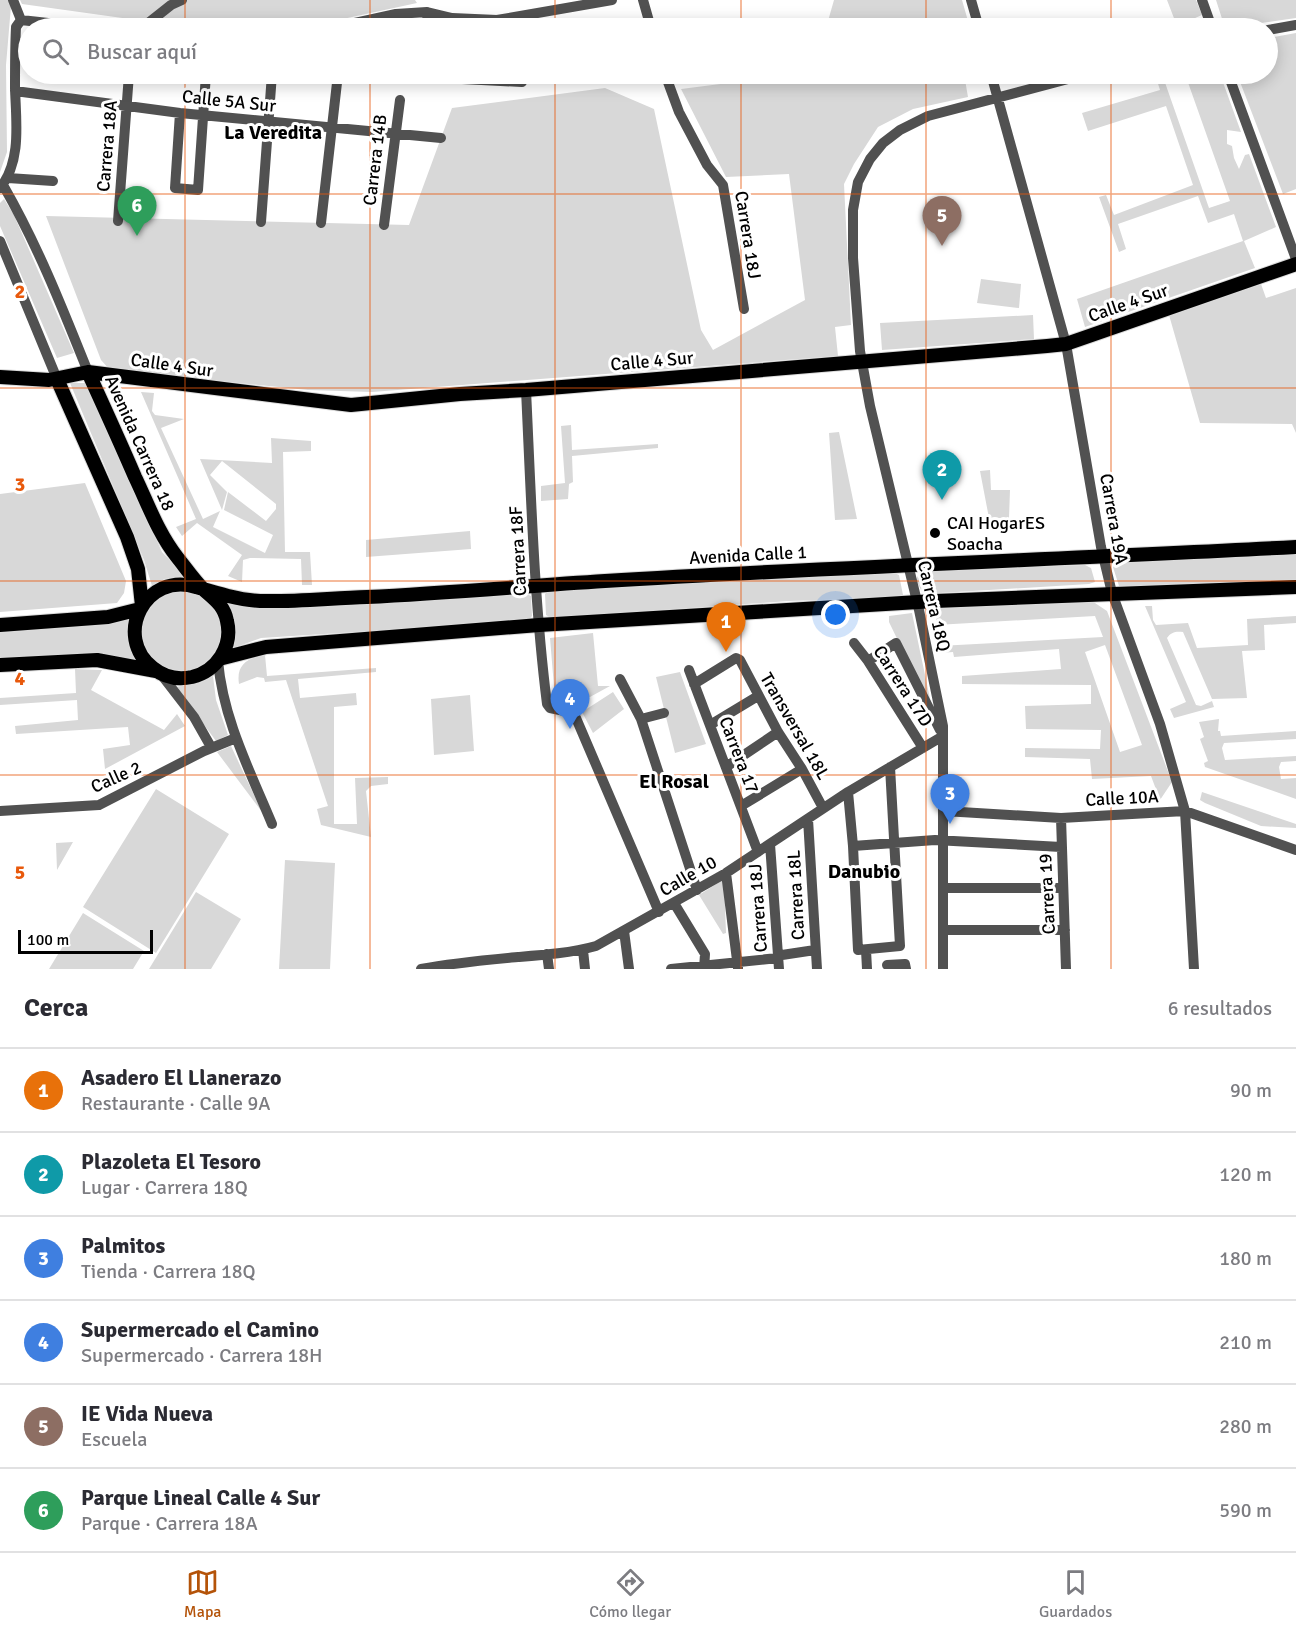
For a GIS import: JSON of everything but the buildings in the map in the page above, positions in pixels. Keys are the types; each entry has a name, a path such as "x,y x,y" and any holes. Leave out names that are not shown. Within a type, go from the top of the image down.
{"main road":[{"name":"Calle 4 Sur","path":"0,377 57,379 88,372 351,405 1066,344 1296,264"},
{"name":"Avenida Carrera 18","path":"88,372 162,535 203,589 217,600 224,611 228,623 227,642 219,660"},
{"path":"57,379 127,537 138,569 142,591 141,608"},
{"name":"Avenida Calle 1","path":"203,589 258,601 423,594 536,585 908,565 1296,547"},
{"path":"158,672 146,662 135,637 135,623 141,608 151,596 170,585 192,585 203,589"},
{"path":"0,665 96,660 185,679 209,670 219,660 267,647 539,625 917,602 1296,587"},
{"path":"0,625 108,617 141,608"}],"street":[{"path":"13,0 20,18"},
{"path":"155,18 171,5 182,0"},
{"path":"508,18 612,0"},
{"path":"643,0 648,18"},
{"path":"971,0 976,18"},
{"path":"1202,0 1208,18"},
{"path":"427,12 427,18"},
{"path":"378,18 427,12 452,18"},
{"path":"18,24 16,27 16,140 13,162 4,184 53,181"},
{"path":"1278,28 1296,25"},
{"name":"Carrera 18A","path":"118,221 129,84"},
{"path":"180,113 175,188 198,190 206,84"},
{"path":"261,222 271,84"},
{"path":"321,223 337,84"},
{"name":"Carrera 18J","path":"669,84 679,112 702,156 723,185 744,309"},
{"name":"Carrera 19A","path":"994,84 1066,344 1103,557 1112,593 1160,724 1185,811 1194,969"},
{"name":"Carrera 18Q","path":"943,969 943,736 939,699 870,406 862,361 853,258 852,210 858,182 870,159 883,143 900,130 928,116 1050,84"},
{"path":"1232,84 1296,259"},
{"name":"Calle 5A Sur","path":"15,91 180,113 441,138"},
{"name":"Carrera 14B","path":"384,225 400,100"},
{"name":"Avenida Carrera 18","path":"4,184 28,228 68,319 88,372"},
{"path":"0,241 57,379"},
{"name":"Carrera 18F","path":"526,390 536,585 547,704 550,708 572,714 576,718 659,912"},
{"name":"Carrera 17D","path":"854,643 868,661 923,748"},
{"path":"868,661 896,643 943,736"},
{"name":"Transversal 18L","path":"694,684 736,658 740,660 778,732 802,769 823,808"},
{"name":"Avenida Carrera 18","path":"219,660 223,699 236,738 272,824"},
{"name":"Carrera 17","path":"689,670 758,852"},
{"path":"158,672 194,717 212,747"},
{"path":"620,679 641,719 697,890"},
{"path":"710,725 758,696"},
{"path":"641,719 664,713"},
{"path":"726,767 778,732"},
{"name":"Calle 10","path":"421,969 454,963 583,950 596,946 726,873 848,792 943,736"},
{"name":"Calle 2","path":"0,811 99,805 212,747 236,738"},
{"path":"862,948 900,946 890,767"},
{"path":"741,806 802,769"},
{"path":"848,792 862,948 867,969"},
{"name":"Calle 10A","path":"944,811 1061,818 1185,811 1296,850"},
{"name":"Carrera 19","path":"1061,818 1066,969"},
{"name":"Carrera 18L","path":"808,819 817,969"},
{"path":"853,846 943,841 1061,847"},
{"name":"Carrera 18J","path":"770,844 778,964"},
{"path":"726,873 738,966"},
{"path":"943,888 1063,888"},
{"path":"674,903 705,954 704,967"},
{"path":"943,930 1065,930"},
{"path":"624,931 629,969"},
{"path":"885,948 887,967 905,964 906,969"},
{"path":"583,950 585,969"},
{"path":"671,969 778,964 782,955 815,950"},
{"path":"548,954 549,969"}],"shaded area":[{"path":"0,0 8,0 11,6 6,65 7,152 0,172"},
{"path":"20,0 415,0 417,3 347,18 122,18 22,4"},
{"path":"834,0 962,0 967,18 829,18"},
{"path":"1167,0 1196,0 1202,15 1195,18 1174,18"},
{"path":"1216,0 1296,0 1296,18 1278,21 1278,18 1222,18"},
{"path":"1296,33 1296,189 1283,194 1241,84 1278,84 1278,36"},
{"path":"720,84 966,84 968,97 913,109 878,127 844,184 851,325 835,327 838,356 372,392 308,390 110,370 101,360 46,216 409,225 452,108 605,88 654,109 701,330 713,350 805,300 789,174 726,177 681,89"},
{"path":"1158,84 1166,84 1209,208 1230,201 1189,84 1224,84 1241,132 1227,130 1227,144 1232,146 1239,169 1245,155 1249,154 1276,227 1244,241 1255,268 1085,327 1077,299 1243,241 1234,214 1208,223 1198,196 1118,224 1126,249 1119,252 1099,197 1106,195 1114,215 1193,185 1166,106 1088,131 1082,113 1160,90"},
{"path":"4,199 14,215 74,353 57,358 0,226 0,203"},
{"path":"981,279 1021,284 1019,308 977,303"},
{"path":"1261,284 1266,298 1296,288 1296,433 1292,424 1200,423 1169,315"},
{"path":"1033,315 1034,339 882,350 880,323"},
{"path":"70,383 86,383 162,552 186,577 164,579 153,589 144,560"},
{"path":"141,392 154,393 152,411 155,415 184,419 161,428 203,519 220,511 213,527 265,553 273,535 224,510 228,492 266,521 276,509 276,504 222,461 210,475 227,492 222,510 200,459 272,463 271,438 311,441 311,451 283,452 285,552 310,552 312,585 302,585 301,559 250,558 243,560 242,582 228,576 242,555 197,523 182,536 176,527 196,519"},
{"path":"571,425 572,450 658,444 658,448 572,456 573,482 569,484 568,499 541,501 541,486 565,483 561,426"},
{"path":"839,432 857,519 835,520 829,433"},
{"path":"990,470 991,490 1010,490 1009,518 989,518 980,471"},
{"path":"85,483 126,581 124,593 117,603 0,612 0,494"},
{"path":"470,531 471,549 366,557 366,540"},
{"path":"1296,552 1296,581 1125,587 1119,586 1113,567 1119,561"},
{"path":"1085,565 1091,568 1095,582 923,594 916,580 920,571"},
{"path":"892,572 899,575 903,595 895,598 789,601 551,618 546,615 545,594 550,589"},
{"path":"182,590 198,593 211,602 220,615 223,631 220,647 211,660 198,669 182,672 166,669 153,660 144,647 141,631 144,615 153,602 166,593"},
{"path":"525,593 531,596 532,616 528,621 261,638 231,649 222,599"},
{"path":"1092,601 1107,611 1172,782 1160,800 1151,776 1092,779 1090,759 1025,757 1025,748 1100,749 1101,730 1026,729 1025,706 1091,704 1091,685 962,684 962,676 1061,669 1059,649 954,657 953,652 940,653 939,646 1103,637 1095,616 936,625 937,608","holes":["1105,645 1142,745 1120,752 1085,652"]},
{"path":"1145,606 1152,606 1153,620 1156,625 1188,623 1197,648 1248,645 1247,619 1296,616 1296,623 1264,625 1265,650 1242,651 1247,698 1212,699 1183,632 1170,634 1167,638 1196,705 1201,706 1212,701 1214,707 1174,718 1170,709 1186,702"},
{"path":"132,613 131,645 138,663 0,661 0,629"},
{"path":"912,613 933,713 889,622 889,616"},
{"path":"593,633 598,686 610,686 579,703 574,700 555,699 550,638"},
{"path":"265,655 267,676 376,668 376,672 298,679 300,698 356,693 357,705 334,707 334,824 357,824 355,778 388,777 388,784 371,786 366,791 371,837 321,825 317,809 328,806 286,680 265,682 264,678 257,677 239,684 241,667 248,660"},
{"path":"75,669 102,670 91,690 164,730 177,714 185,726 105,769 103,749 130,745 128,727 16,734 15,726 78,720 77,700 0,705 0,698 76,693"},
{"path":"680,672 706,744 675,753 656,677"},
{"path":"213,676 216,700 228,735 216,741 176,687 202,682"},
{"path":"613,692 624,709 593,733 582,712"},
{"path":"470,695 474,751 434,755 431,699"},
{"path":"1219,719 1218,731 1221,736 1296,731 1296,739 1224,743 1222,748 1225,760 1296,756 1296,761 1281,762 1279,767 1281,779 1296,778 1296,799 1205,767 1204,763 1208,761 1200,739 1204,737 1199,722"},
{"path":"231,746 262,812 217,752"},
{"path":"966,784 967,803 948,804 948,785"},
{"path":"156,789 229,834 156,953 83,907"},
{"path":"1202,792 1296,824 1296,828 1261,826 1205,803 1200,800"},
{"path":"73,842 57,870 56,843"},
{"path":"285,860 335,863 330,969 279,969"},
{"path":"724,879 726,933 723,934 699,895"},
{"path":"196,892 241,919 211,969 149,969"},
{"path":"83,913 144,951 133,969 49,969"}],"place":[{"name":"Parque Lineal Calle 4 Sur","path":"137,236"},
{"name":"IE Vida Nueva","path":"942,246"},
{"name":"Plazoleta El Tesoro","path":"942,500"},
{"name":"CAI HogarES Soacha","path":"935,533"},
{"name":"Asadero El Llanerazo","path":"726,652"},
{"name":"Supermercado el Camino","path":"570,729"},
{"name":"Palmitos","path":"950,824"}],"district":[{"name":"La Veredita","path":"273,132"},
{"name":"El Rosal","path":"674,781"},
{"name":"Danubio","path":"864,871"}]}
